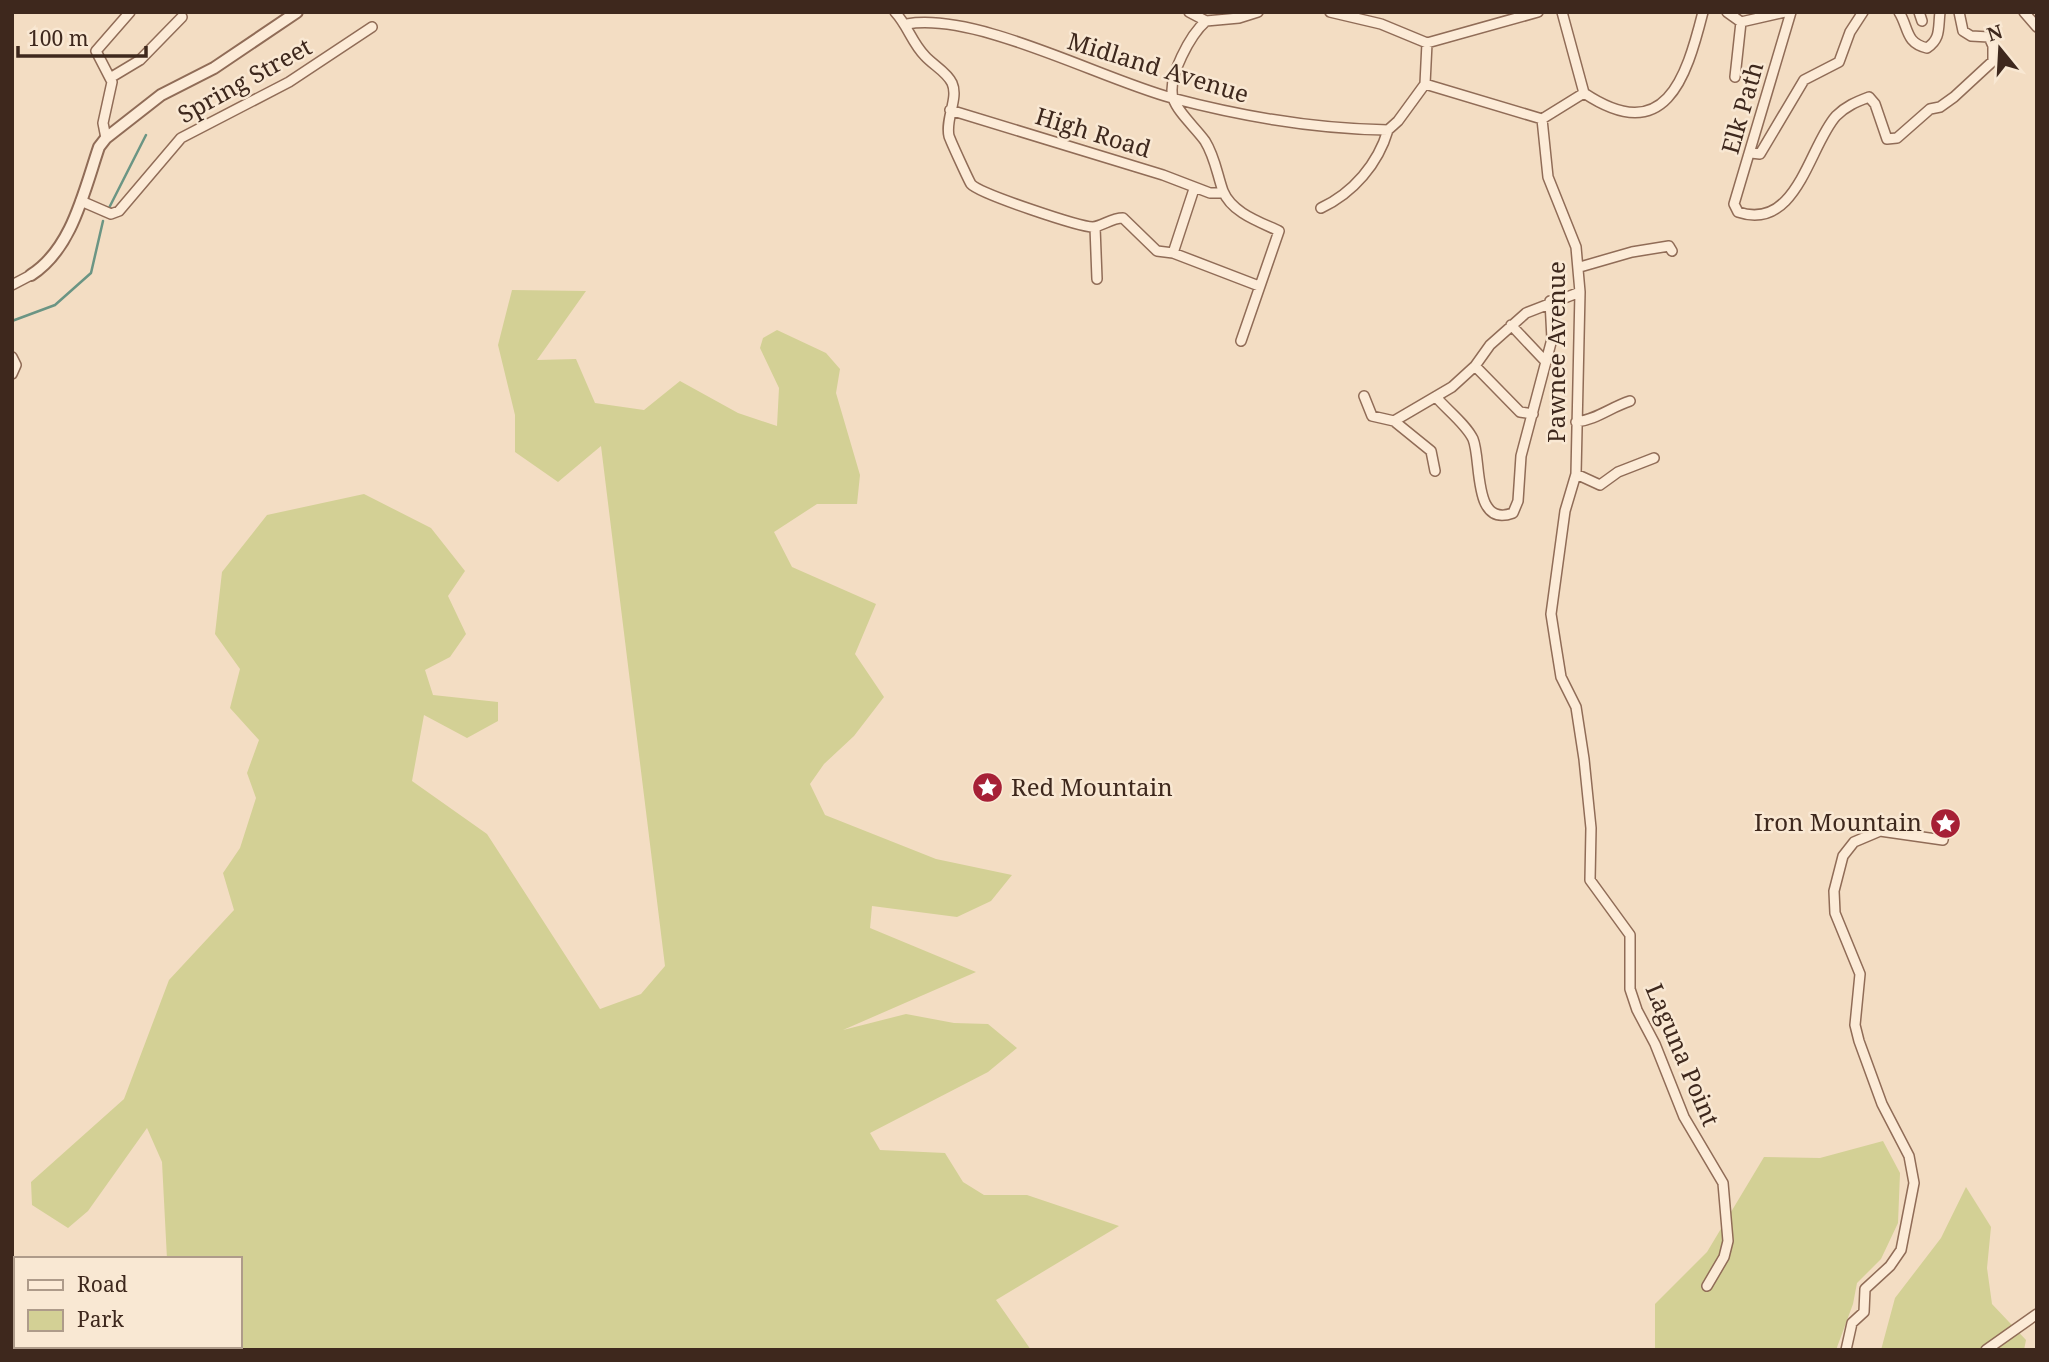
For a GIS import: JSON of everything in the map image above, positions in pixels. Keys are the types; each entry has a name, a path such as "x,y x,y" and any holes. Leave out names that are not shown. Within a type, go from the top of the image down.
{"street":[{"path":"106,138 103,123 112,90 110,78 96,51 131,12"},
{"path":"12,285 31,275 51,259 86,203 99,147 106,138 161,95 214,68 297,12"},
{"path":"895,12 907,24 924,55 951,80 954,88 950,110 950,139 969,182 1006,202 1095,227 1110,218 1123,218 1136,227 1157,251 1173,253 1259,286"},
{"path":"1189,12 1206,21 1239,18 1258,12"},
{"path":"1330,12 1381,24 1427,43 1538,12"},
{"path":"1563,12 1584,93 1607,108 1636,113 1659,107 1673,93 1690,62 1703,12"},
{"path":"1727,12 1741,22 1785,12"},
{"name":"Elk Path","path":"1791,12 1734,204 1738,212 1752,217 1771,212 1789,198 1813,160 1834,118 1846,106 1869,97 1875,104 1886,139 1897,138 1930,109 1940,107 1984,72 1993,61 1993,46 1989,37 1971,36 1963,30 1959,12"},
{"path":"1751,153 1760,154 1804,80 1839,62 1850,32 1863,12"},
{"path":"1899,12 1909,39 1916,46 1927,48 1935,43 1940,31 1940,12"},
{"path":"2024,12 2037,27"},
{"path":"110,78 140,60 182,18"},
{"name":"Midland Avenue","path":"907,24 926,21 981,32 1173,98 1296,125 1388,130"},
{"path":"1206,21 1194,32 1186,47 1173,81 1173,98 1205,142 1224,193 1249,217 1279,231 1241,341"},
{"path":"1735,77 1741,22"},
{"name":"Spring Street","path":"86,203 111,214 127,205 187,134 289,82 372,27"},
{"path":"1321,208 1336,201 1365,174 1383,147 1388,130 1398,121 1424,84 1427,43"},
{"path":"1424,84 1542,119 1584,93"},
{"name":"High Road","path":"950,110 1163,175 1210,193 1224,193"},
{"name":"Pawnee Avenue","path":"1542,119 1548,177 1576,247 1580,267 1576,474 1565,511"},
{"path":"1173,253 1194,188"},
{"path":"1095,227 1097,279"},
{"path":"1580,267 1632,252 1669,246 1672,251"},
{"path":"12,278 31,275"},
{"path":"1394,421 1452,387 1475,366 1490,345 1511,325 1550,301 1580,292"},
{"path":"1436,397 1472,438 1484,505 1494,515 1503,517 1513,513 1518,501 1521,456 1552,339 1550,301"},
{"path":"1511,325 1546,362"},
{"path":"12,357 16,365 12,374"},
{"path":"1475,366 1520,411 1532,414"},
{"path":"1364,397 1372,416 1394,421 1431,450 1435,471"},
{"path":"1576,422 1591,420 1609,408 1630,401"},
{"path":"1576,474 1600,485 1618,472 1654,458"},
{"name":"Laguna Point","path":"1565,511 1551,614 1560,677 1576,708 1584,758 1591,828 1590,880 1630,935 1630,989 1637,1010 1655,1044 1684,1117 1723,1183 1728,1241 1724,1257 1706,1286"},
{"path":"1846,1350 1852,1323 1864,1312 1865,1289 1890,1266 1900,1250 1914,1183 1909,1156 1882,1104 1859,1041 1855,1025 1860,974 1835,914 1834,891 1843,856 1854,842 1880,831 1943,840 1945,823"},
{"path":"1986,1350 2037,1314"}],"green space":[{"path":"512,290 586,291 537,360 576,359 595,403 644,410 680,381 738,413 777,426 779,388 760,348 763,338 777,330 826,353 840,369 836,393 860,475 857,504 817,504 774,532 792,567 876,604 855,654 884,697 854,736 824,764 810,784 825,815 936,859 1012,875 991,901 957,917 872,906 870,928 976,972 843,1030 906,1014 954,1023 988,1024 1017,1048 988,1072 870,1133 880,1150 945,1153 963,1182 984,1195 1027,1195 1119,1226 996,1300 1031,1350 186,1350 242,1348 242,1257 167,1257 162,1162 147,1128 88,1211 68,1228 32,1205 31,1182 124,1099 169,980 234,910 223,873 240,848 256,798 247,773 259,740 230,708 240,669 215,634 222,572 267,515 364,494 431,528 465,571 448,596 466,634 450,657 425,670 433,695 498,702 498,721 467,738 424,715 412,781 487,834 600,1009 641,994 665,966 601,446 558,482 515,452 515,415 498,345"},
{"path":"1883,1141 1900,1173 1898,1223 1881,1259 1857,1283 1853,1304 1836,1350 1655,1350 1655,1304 1707,1252 1764,1157 1820,1158"},
{"path":"1966,1187 1991,1227 1987,1268 1992,1304 2026,1340 2024,1350 1881,1350 1895,1298 1941,1238"}],"waterway":[{"path":"109,208 146,135"},
{"path":"12,321 55,305 91,273 103,221"}],"place":[{"name":"Red Mountain","path":"988,788"},
{"name":"Iron Mountain","path":"1945,823"}]}
